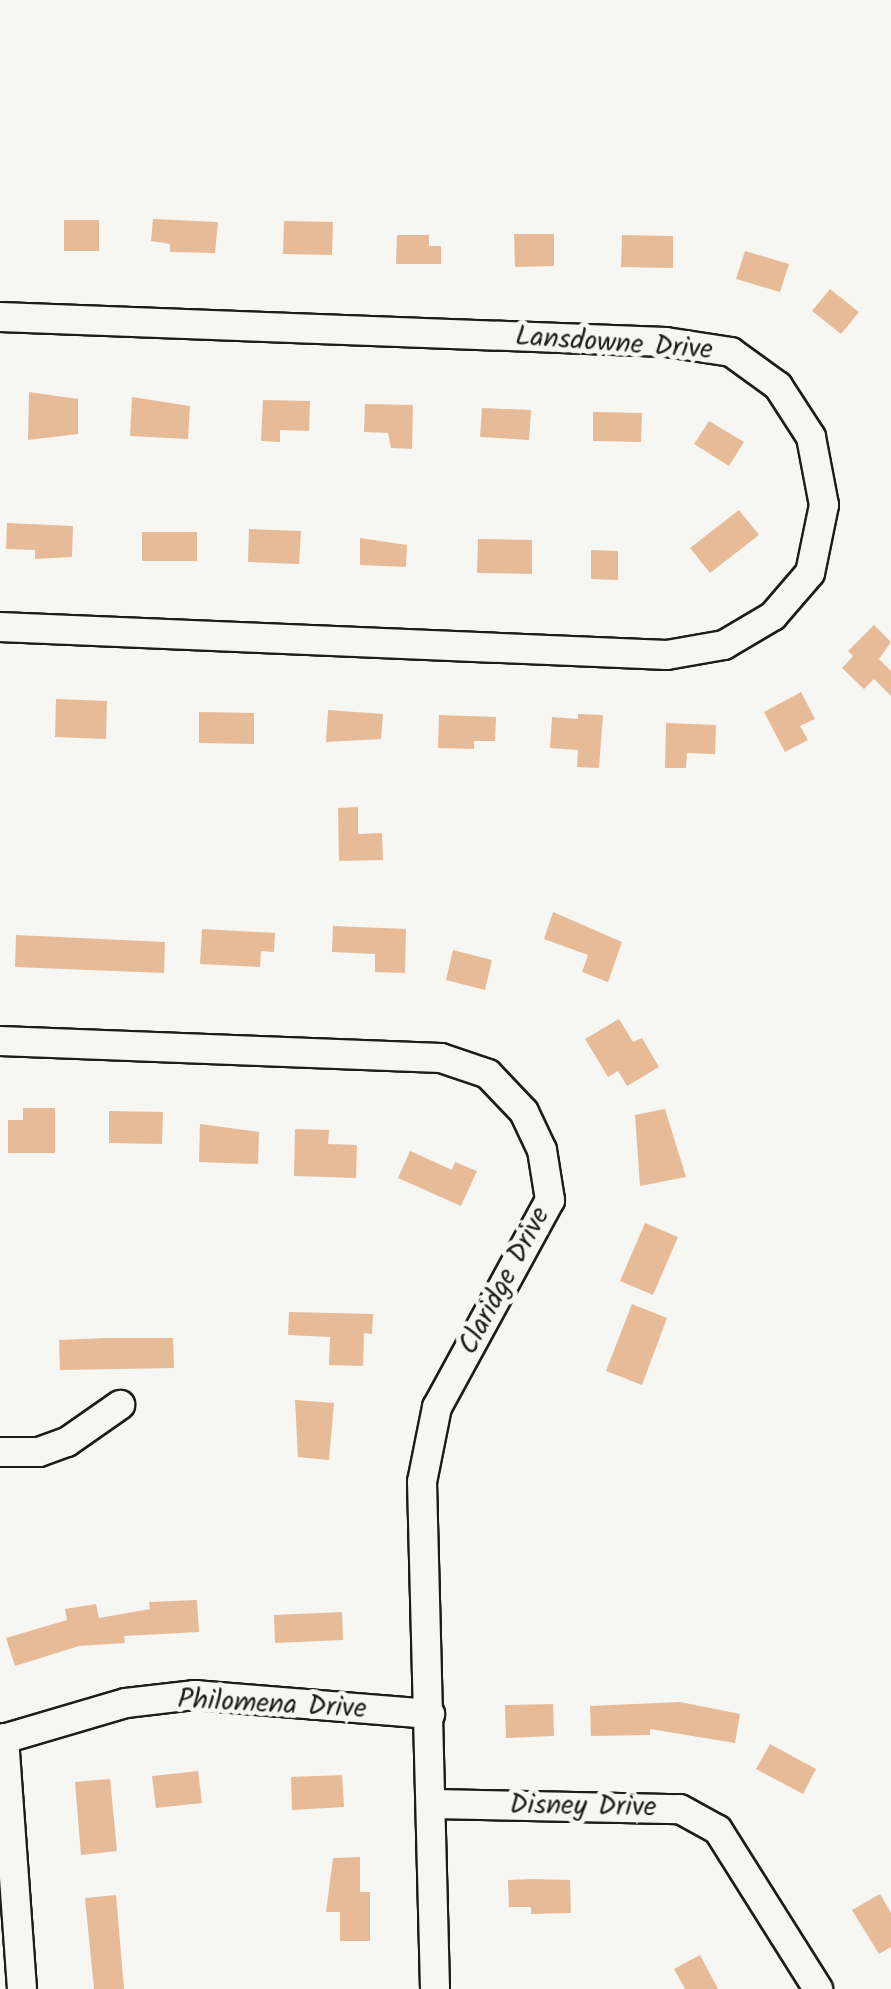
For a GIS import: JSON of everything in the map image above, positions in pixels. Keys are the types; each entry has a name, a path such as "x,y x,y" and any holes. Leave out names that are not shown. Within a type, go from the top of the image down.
{"street":[{"name":"Lansdowne Drive","path":"0,317 666,342 731,352 778,386 811,437 824,505 810,574 773,616 724,646 667,655 0,627"},
{"name":"Claridge Drive","path":"0,1041 441,1058 488,1074 524,1112 542,1150 550,1200 437,1408 422,1482 420,1577 434,1804 434,1989"},
{"path":"0,1452 39,1452 67,1442 120,1406"},
{"name":"Philomena Drive","path":"2,1739 126,1703 194,1695 430,1714"},
{"path":"2,1739 22,1989"},
{"name":"Disney Drive","path":"434,1804 680,1809 718,1830 818,1989"}],"building":[{"path":"153,219 218,222 215,253 170,252 170,244 151,241"},
{"path":"64,220 99,220 99,251 64,251"},
{"path":"284,221 333,222 332,255 283,254"},
{"path":"514,234 554,234 554,266 515,267"},
{"path":"397,235 429,235 429,246 441,246 441,264 396,264"},
{"path":"622,235 673,236 673,268 621,267"},
{"path":"745,251 789,264 780,292 736,279"},
{"path":"830,289 859,312 841,334 812,311"},
{"path":"29,392 78,399 78,434 28,440"},
{"path":"132,397 190,406 188,439 130,436"},
{"path":"263,400 310,401 309,431 280,430 280,442 261,441"},
{"path":"365,404 413,405 412,449 391,448 388,433 364,432"},
{"path":"482,408 531,410 529,440 480,437"},
{"path":"593,412 642,413 641,442 593,441"},
{"path":"709,421 744,442 729,466 694,444"},
{"path":"739,510 759,535 710,573 690,548"},
{"path":"7,523 73,526 72,557 35,559 35,550 6,549"},
{"path":"249,529 301,531 299,564 248,562"},
{"path":"142,532 197,532 197,561 142,561"},
{"path":"360,538 407,545 406,567 360,565"},
{"path":"478,539 532,540 532,574 477,573"},
{"path":"591,550 618,551 618,580 591,579"},
{"path":"874,625 891,642 879,659 891,671 891,696 874,679 864,689 842,668 853,656 848,651"},
{"path":"801,692 815,719 800,726 808,740 785,752 764,712"},
{"path":"56,699 107,701 106,739 55,737"},
{"path":"328,710 383,714 381,739 326,742"},
{"path":"199,712 254,713 254,744 199,743"},
{"path":"578,714 603,715 599,768 577,767 578,750 550,748 552,717 578,719"},
{"path":"439,715 496,717 495,741 474,741 474,749 438,748"},
{"path":"666,723 716,725 715,754 687,753 686,768 665,768"},
{"path":"358,807 358,834 382,833 383,860 339,861 338,808"},
{"path":"553,912 622,942 608,982 582,972 588,955 544,939"},
{"path":"333,926 406,929 405,973 375,972 375,954 332,952"},
{"path":"202,929 275,933 274,952 261,951 260,967 200,964"},
{"path":"16,935 165,942 164,973 15,967"},
{"path":"453,950 492,960 485,990 446,980"},
{"path":"619,1019 633,1042 642,1038 659,1067 627,1086 618,1071 608,1077 585,1039"},
{"path":"23,1108 55,1108 55,1153 8,1153 8,1120 23,1120"},
{"path":"665,1109 686,1177 640,1186 635,1115"},
{"path":"109,1111 163,1112 162,1144 109,1143"},
{"path":"200,1124 259,1132 258,1164 199,1162"},
{"path":"295,1129 329,1130 328,1144 357,1145 356,1178 294,1176"},
{"path":"410,1151 452,1170 455,1162 477,1171 461,1206 398,1178"},
{"path":"645,1223 678,1237 653,1295 620,1281"},
{"path":"632,1304 667,1318 642,1385 606,1371"},
{"path":"289,1312 373,1314 372,1334 364,1333 363,1366 329,1365 330,1337 288,1335"},
{"path":"173,1338 174,1368 60,1370 59,1340"},
{"path":"295,1400 334,1403 329,1460 298,1457"},
{"path":"197,1600 199,1632 124,1636 125,1643 79,1646 15,1666 6,1638 67,1620 65,1609 96,1604 99,1618 150,1609 149,1602"},
{"path":"342,1612 343,1640 275,1643 274,1615"},
{"path":"680,1702 740,1714 735,1743 650,1729 650,1735 591,1736 590,1706"},
{"path":"553,1704 554,1736 506,1738 505,1705"},
{"path":"770,1744 816,1769 803,1794 756,1769"},
{"path":"198,1771 202,1803 156,1808 152,1776"},
{"path":"342,1775 344,1807 292,1810 291,1777"},
{"path":"110,1779 117,1851 81,1855 75,1782"},
{"path":"360,1857 360,1892 370,1892 370,1941 340,1941 340,1912 326,1912 333,1858"},
{"path":"508,1880 570,1880 571,1913 531,1914 531,1907 509,1907"},
{"path":"880,1894 891,1913 891,1947 879,1954 852,1910"},
{"path":"116,1895 124,1989 94,1989 85,1898"},
{"path":"700,1955 718,1989 685,1989 674,1969"}]}
